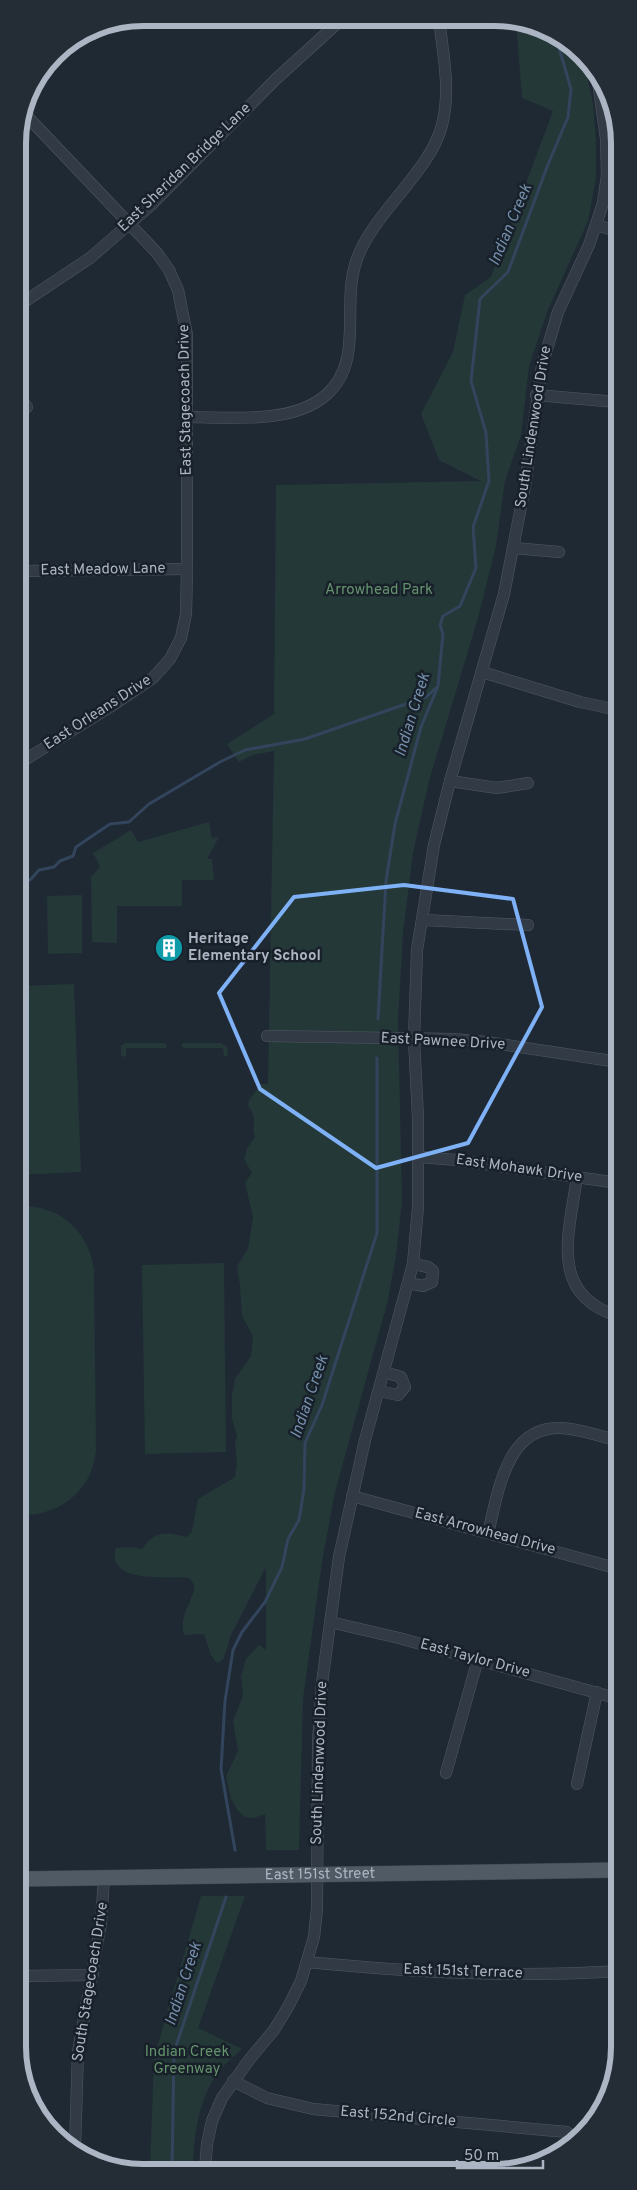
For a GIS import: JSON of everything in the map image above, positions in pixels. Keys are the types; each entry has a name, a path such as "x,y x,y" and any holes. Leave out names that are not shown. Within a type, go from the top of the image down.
{"main road":[{"name":"East 151st Street","path":"26,1878 610,1870"}],"street":[{"name":"East Sheridan Bridge Lane","path":"27,300 90,258 130,224 276,79 334,26"},
{"path":"186,417 277,416 295,412 312,405 326,395 338,381 345,367 349,352 350,296 356,262 363,245 428,156 442,127 446,87 441,26"},
{"name":"South Lindenwood Drive","path":"205,2164 207,2144 212,2122 222,2098 284,2015 301,1981 314,1936 317,1874 318,1742 322,1682 330,1622 352,1496 413,1264 418,1207 419,1157 414,1039 417,950 434,845 450,782 498,621 514,548 536,395 542,366 558,312 589,245 603,203 607,175 606,139 599,92"},
{"name":"East Stagecoach Drive","path":"29,118 157,253 169,270 182,302 186,335 187,569"},
{"path":"596,225 611,229"},
{"path":"536,395 611,401"},
{"path":"514,548 559,552"},
{"name":"East Meadow Lane","path":"27,571 187,569"},
{"name":"East Orleans Drive","path":"27,759 146,683 170,659 181,638 186,614 187,569"},
{"path":"482,672 580,702 611,708"},
{"path":"450,782 496,788 528,783"},
{"path":"423,920 528,925"},
{"name":"East Pawnee Drive","path":"268,1036 487,1042 611,1061"},
{"name":"East Mohawk Drive","path":"419,1157 610,1182"},
{"path":"577,1177 568,1242 568,1262 571,1276 585,1299 594,1307 610,1313"},
{"path":"408,1283 429,1285 434,1278 433,1271 428,1267 413,1264"},
{"path":"379,1391 398,1395 405,1387 401,1377 384,1372"},
{"path":"488,1533 507,1463 514,1451 526,1439 538,1432 556,1428 570,1428 610,1439"},
{"name":"East Arrowhead Drive","path":"352,1496 610,1567"},
{"name":"East Taylor Drive","path":"330,1622 478,1659 610,1696"},
{"path":"446,1773 478,1659"},
{"path":"577,1784 597,1692"},
{"name":"South Stagecoach Drive","path":"75,2142 78,2052 102,1913 104,1877"},
{"name":"East 151st Terrace","path":"307,1962 437,1973 518,1975 610,1971"},
{"path":"26,1976 92,1975"},
{"name":"East 152nd Circle","path":"233,2081 267,2098 312,2109 567,2132"}],"highlighted area":[{"path":"404,885 513,899 542,1007 468,1143 376,1168 260,1089 219,993 294,897"}],"green space":[{"name":"Arrowhead Park","path":"517,28 546,38 565,50 586,71 593,104 596,140 596,177 588,221 547,312 529,367 521,435 505,481 496,546 478,618 429,781 413,853 403,933 398,1020 402,1201 396,1255 388,1300 335,1492 322,1562 303,1699 299,1850 266,1850 265,1814 254,1818 245,1817 238,1811 231,1799 226,1776 238,1751 233,1721 243,1696 241,1676 246,1659 259,1645 266,1650 266,1567 231,1635 224,1658 220,1662 216,1662 211,1655 204,1634 184,1635 184,1616 195,1586 189,1578 140,1576 120,1568 115,1560 116,1548 132,1547 142,1549 152,1538 162,1534 187,1537 192,1531 198,1499 235,1477 237,1464 235,1444 237,1436 232,1419 232,1395 235,1379 251,1356 253,1336 242,1316 237,1266 248,1249 253,1217 245,1183 252,1173 244,1159 247,1149 255,1137 253,1129 254,1118 248,1106 249,1100 261,1084 268,1084 274,751 252,755 239,762 227,744 274,714 276,485 481,481 439,460 421,414 453,352 465,295 491,277 553,111 522,98"},
{"path":"209,822 212,838 219,837 207,859 212,859 214,880 182,880 182,906 117,906 117,943 92,942 91,876 100,866 93,853 131,830 138,842"},
{"path":"82,895 82,953 48,954 47,896"},
{"path":"74,984 81,1172 26,1175 27,986"},
{"path":"125,1043 165,1043 167,1046 166,1048 126,1048 126,1056 123,1057 121,1055 121,1046"},
{"path":"183,1043 221,1043 227,1047 228,1055 224,1057 223,1048 184,1048 181,1046"},
{"path":"26,1206 47,1210 59,1215 70,1223 86,1243 94,1270 96,1450 93,1464 81,1489 71,1498 60,1506 26,1515"},
{"path":"224,1263 226,1452 145,1454 142,1265"},
{"name":"Indian Creek Greenway","path":"201,1896 245,1896 198,2028 242,2049 218,2073 204,2098 195,2134 193,2164 150,2164 154,2058"}],"waterway":[{"name":"Indian Creek","path":"378,1019 386,881 395,824 421,727 438,686 443,634 440,625 443,616 460,606 476,568 473,527 489,481 486,433 471,381 480,299 508,272 547,167 568,117 571,89 558,46"},
{"path":"27,882 39,870 54,867 60,861 73,856 76,847 110,824 129,822 149,804 220,762 245,750 305,739 426,697 436,688"},
{"name":"Indian Creek","path":"235,1850 221,1769 225,1701 233,1650 242,1632 265,1602 282,1567 288,1539 299,1520 304,1489 305,1443 322,1405 377,1233 377,1058"},
{"name":"Indian Creek","path":"172,2164 174,2052 226,1897"}],"place":[{"name":"Heritage Elementary School","path":"169,948"}]}
